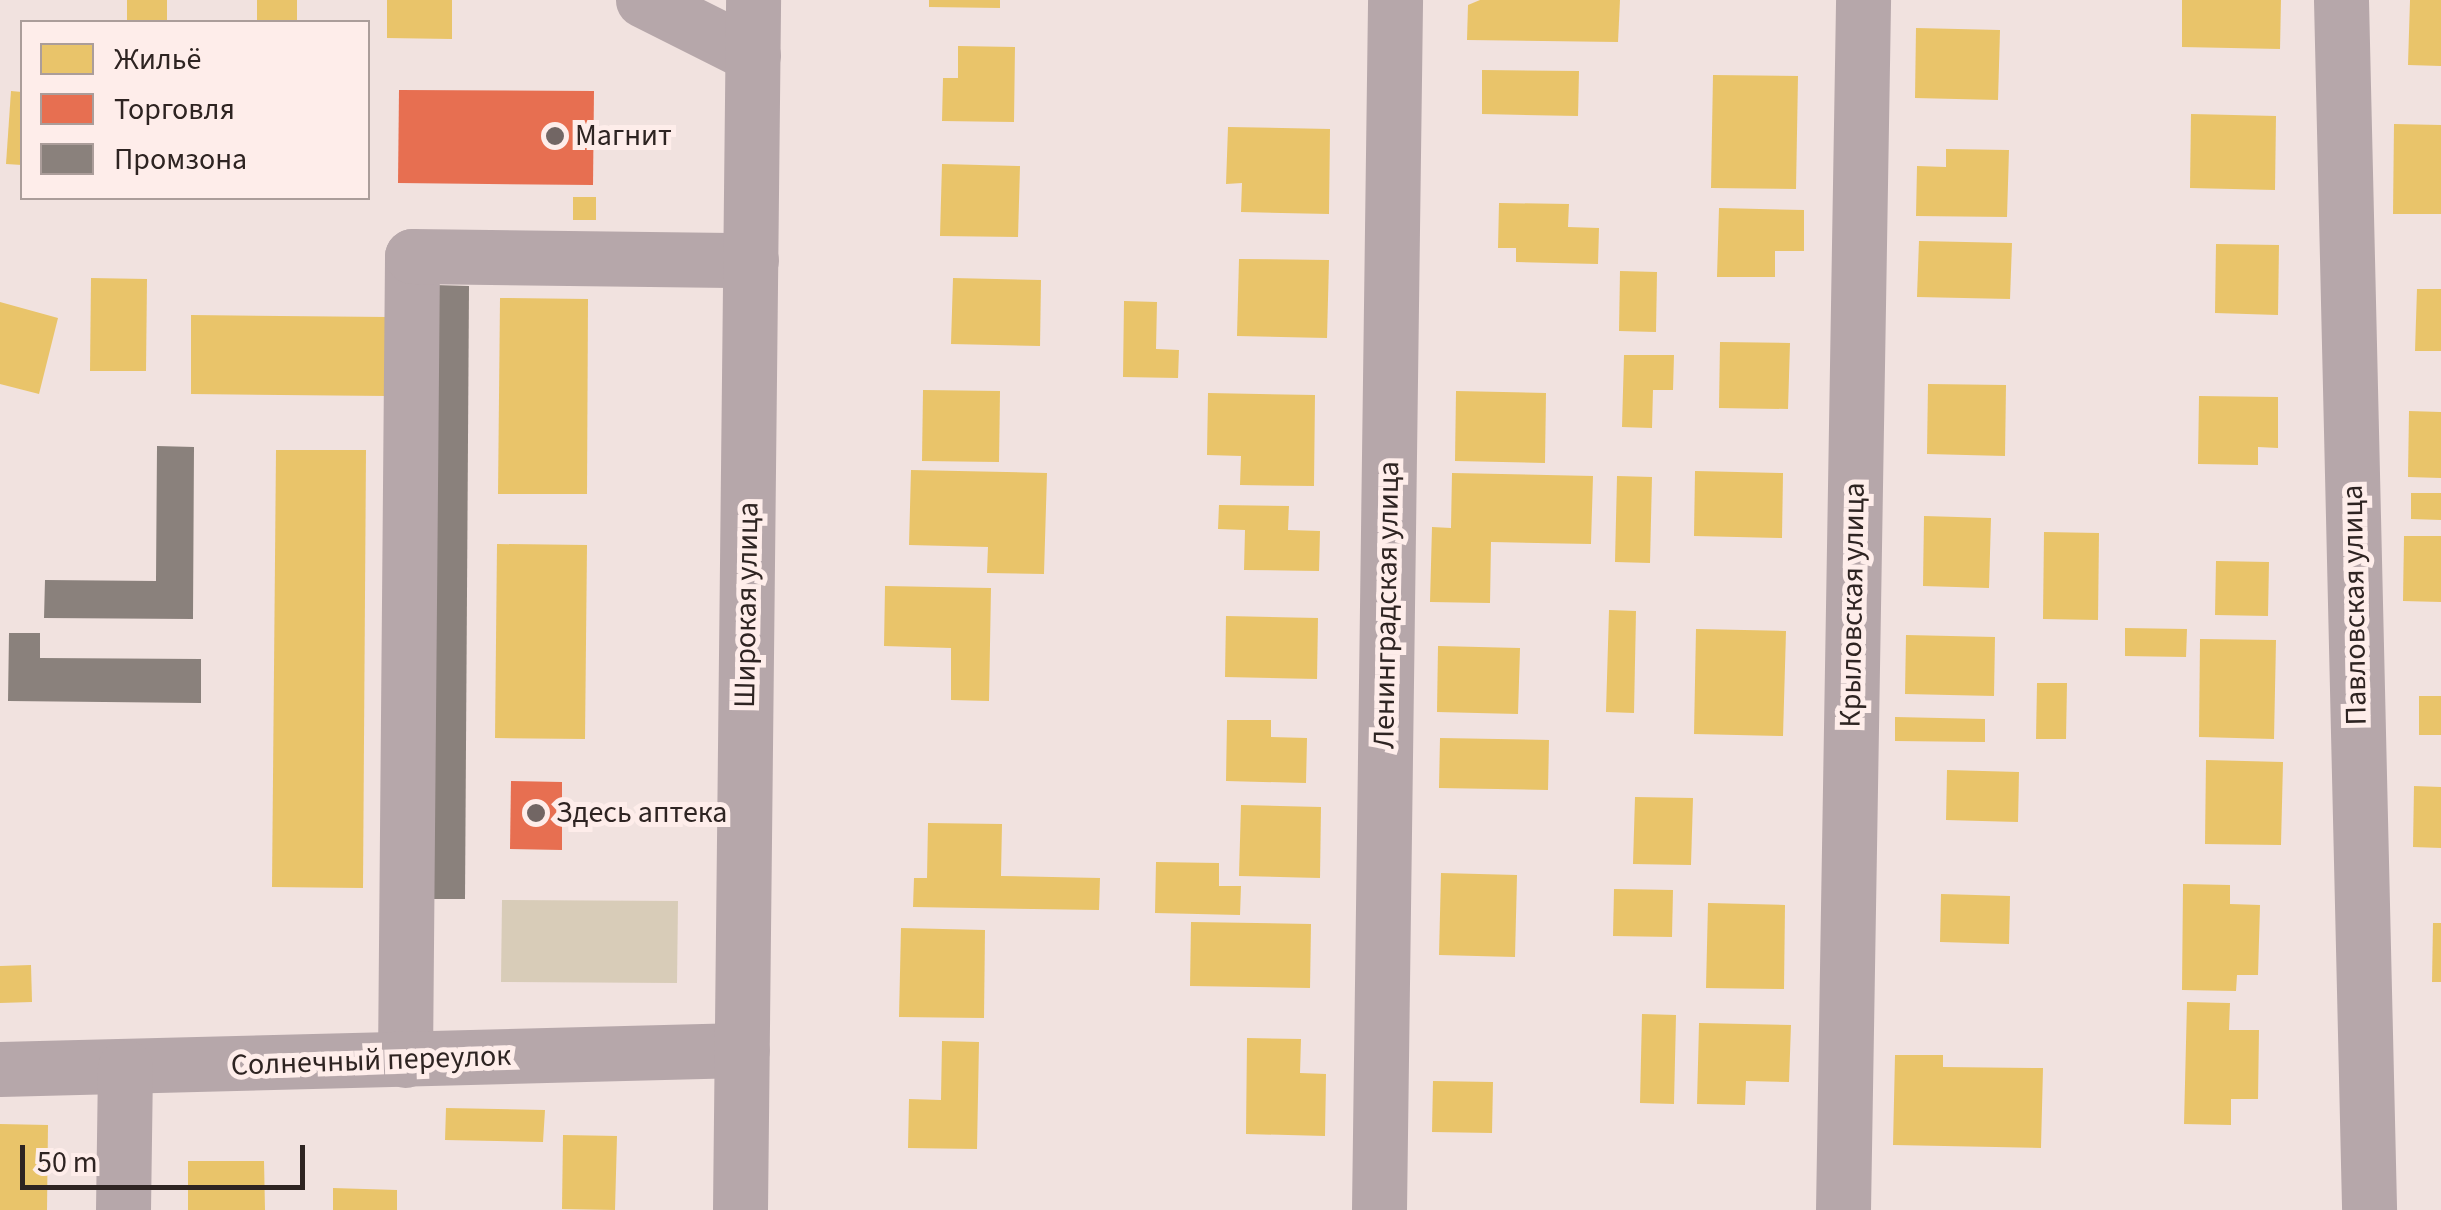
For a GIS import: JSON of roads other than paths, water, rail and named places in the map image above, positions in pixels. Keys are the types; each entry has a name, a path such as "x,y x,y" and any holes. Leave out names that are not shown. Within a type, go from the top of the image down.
{"street":[{"path":"643,0 753,54"},
{"name":"Широкая улица","path":"740,1210 753,0"},
{"name":"Ленинградская улица","path":"1379,1210 1395,0"},
{"name":"Крыловская улица","path":"1843,1210 1863,0"},
{"name":"Павловская улица","path":"2341,0 2369,1210"},
{"path":"405,1060 412,256 751,260"},
{"name":"Солнечный переулок","path":"0,1068 742,1050"},
{"path":"123,1210 126,1067"}],"place":[{"name":"Магнит","path":"555,136"},
{"name":"Здесь аптека","path":"536,813"}]}
